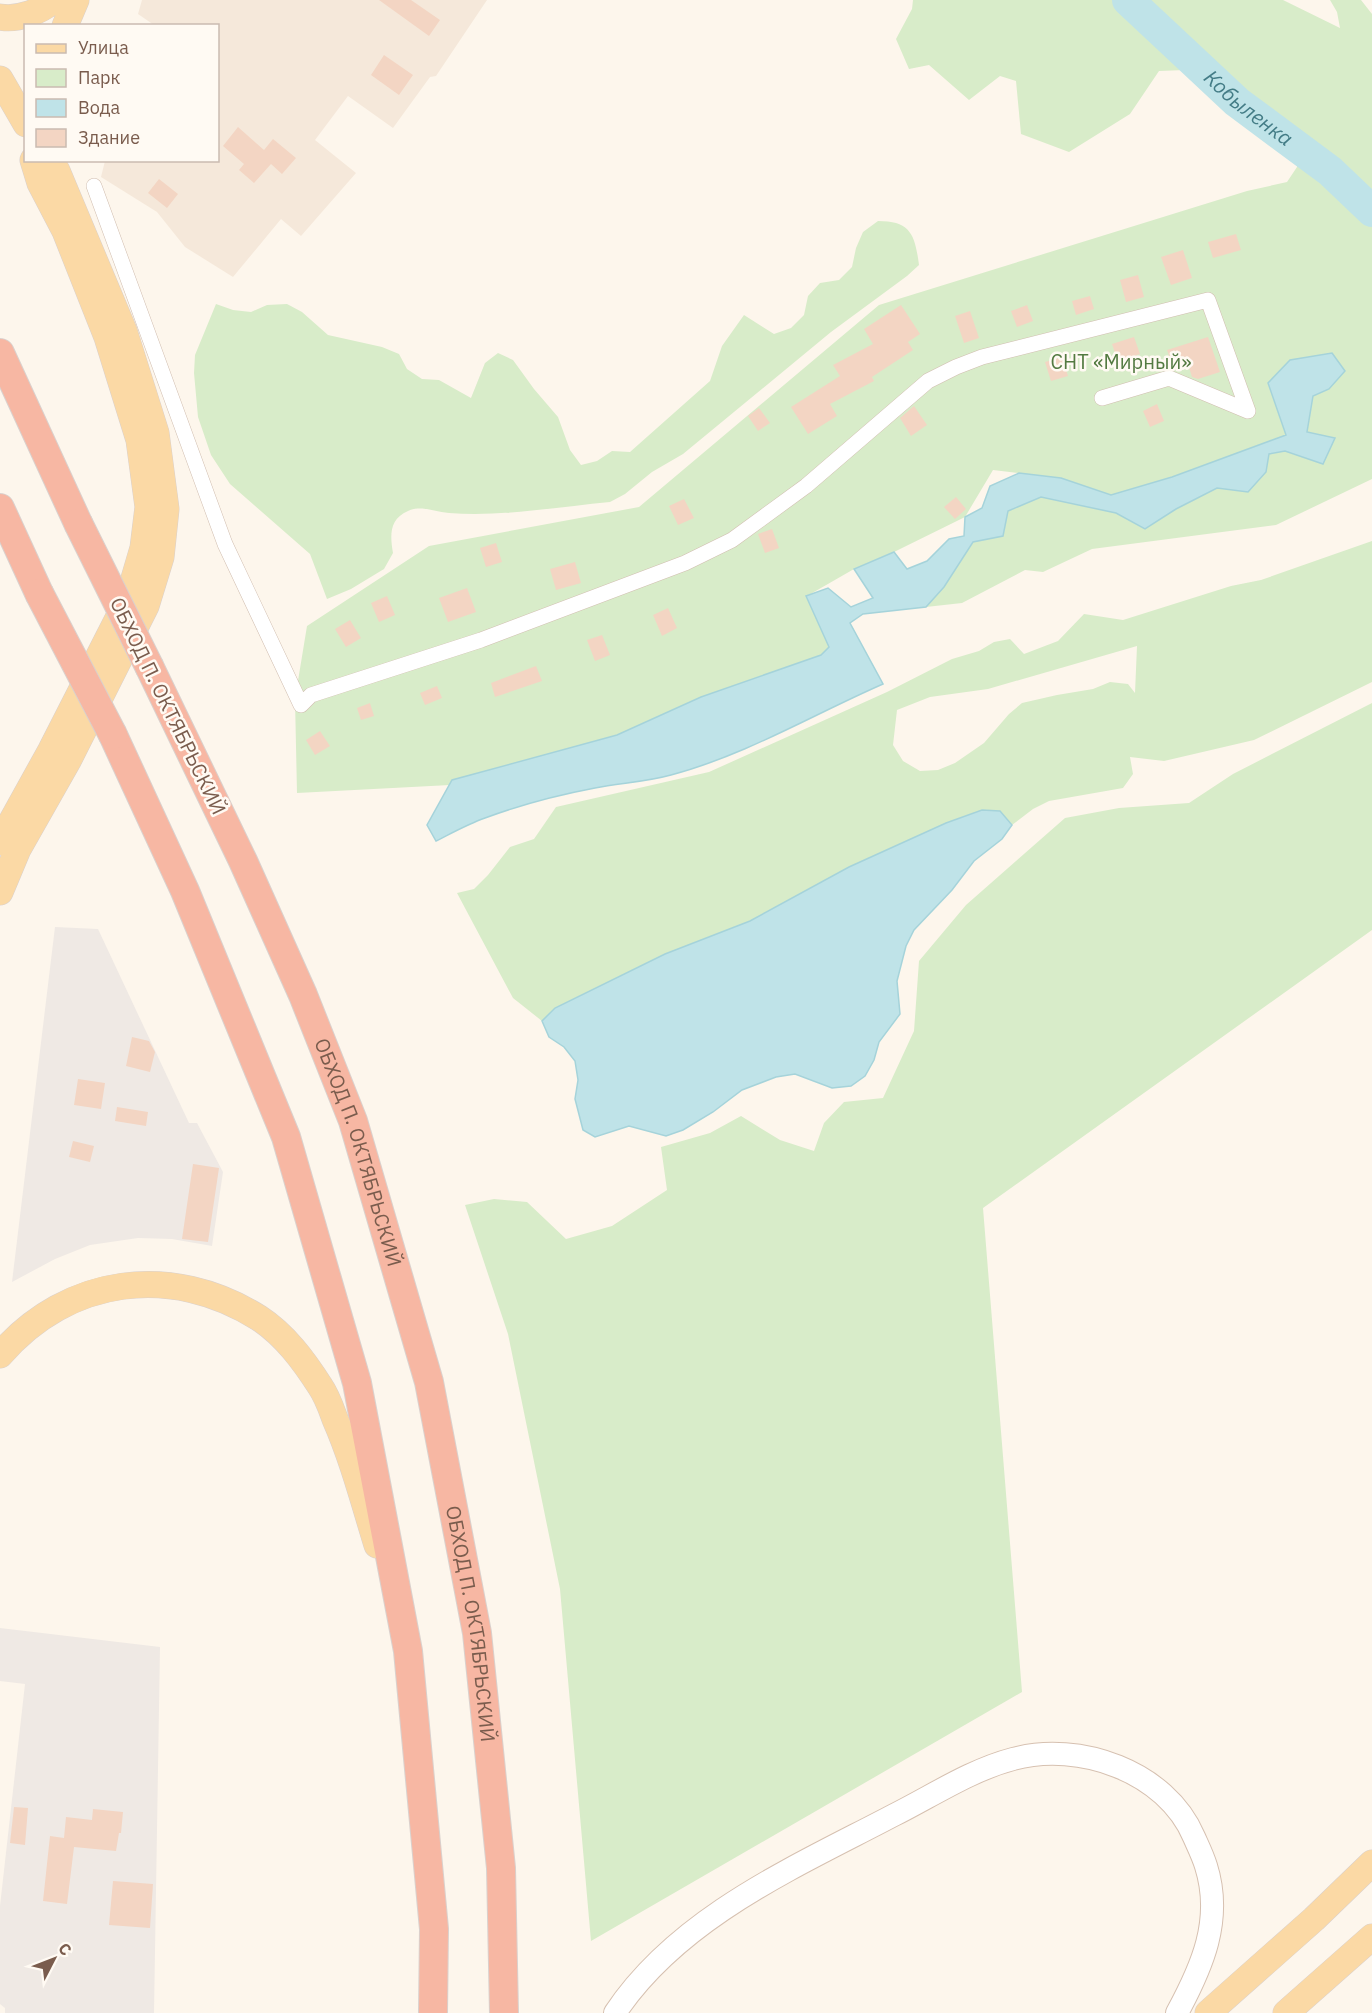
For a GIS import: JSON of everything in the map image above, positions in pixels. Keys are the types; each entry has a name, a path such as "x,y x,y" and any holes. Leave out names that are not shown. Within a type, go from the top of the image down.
{"highway":[{"name":"ОБХОД П. ОКТЯБРЬСКИЙ","path":"0,353 78,523 243,861 303,995 353,1121 431,1394 477,1633 501,1868 504,2013"},
{"path":"0,508 39,593 113,735 185,891 240,1021 286,1137 357,1383 408,1651 434,1929 433,2013"}],"main road":[{"path":"0,17 25,15 44,8 54,0"},
{"path":"66,24 76,0"},
{"path":"77,24 82,0"},
{"path":"0,80 24,121"},
{"path":"0,842 51,750 128,599 143,548 148,507 139,440 107,337 65,231 40,183 34,162"},
{"path":"0,892 18,849 69,759 146,606 161,557 166,509 156,433 124,331 54,164"},
{"path":"0,1355 32,1325 60,1306 103,1288 144,1284 182,1286 221,1298 261,1319 294,1348 322,1389 344,1440 403,1624"},
{"path":"615,2013 628,1994 675,1945 743,1897 971,1775 1013,1759 1057,1754 1099,1759 1141,1777 1170,1801 1191,1829 1207,1867 1212,1904 1208,1942 1196,1977 1177,2013"},
{"path":"1208,2013 1314,1919 1372,1863"},
{"path":"1286,2013 1372,1937"}],"street":[{"path":"94,186 225,544 301,705 311,695 481,640 685,563 732,540 806,486 928,381 982,357 1208,300 1248,411 1169,378 1102,398"}],"shaded area":[{"path":"142,0 487,0 436,76 430,77 393,128 348,96 315,140 356,173 301,236 281,219 233,277 185,247 157,212 101,177 105,162 219,162 219,24 153,24 138,14"},
{"path":"55,927 98,929 189,1123 197,1123 223,1172 212,1246 172,1239 138,1238 90,1245 55,1259 12,1282"},
{"path":"0,1628 160,1647 154,2013 5,2013 5,2008 0,2004 0,1906 25,1684 0,1681"}],"green space":[{"name":"СНТ «Мирный»","path":"913,0 1283,0 1340,28 1337,12 1330,0 1361,0 1372,14 1372,479 1276,525 1092,549 1043,572 1025,570 962,603 926,607 944,587 973,542 1003,536 1008,511 1041,497 1116,513 1145,529 1176,509 1217,488 1248,492 1265,472 1269,454 1285,451 1323,464 1307,432 1313,396 1329,389 1268,383 1286,435 1172,477 1111,495 1061,478 993,470 965,517 854,569 807,596 829,647 821,655 701,697 617,735 450,785 297,793 295,699 307,626 429,546 639,507 879,305 1247,191 1287,182 1297,167 1296,133 1211,69 1159,71 1130,114 1069,152 1021,134 1016,81 1000,76 969,100 929,65 909,69 896,39 912,9"},
{"path":"878,221 898,224 909,232 916,245 919,265 831,332 683,454 652,472 625,494 610,502 509,513 469,514 413,509 402,514 394,523 391,534 393,553 384,569 351,589 327,599 310,554 230,484 211,455 198,417 194,373 195,355 216,304 233,310 251,312 267,305 287,304 302,312 328,335 382,347 399,354 407,369 422,379 439,380 471,398 485,363 498,353 513,360 558,417 570,450 581,465 597,461 612,451 630,452 710,381 722,346 744,315 774,334 791,328 804,315 808,296 820,283 839,280 852,267 856,248 863,232"},
{"path":"1372,541 1372,682 1254,740 1164,761 1130,757 1133,774 1123,788 1049,801 1033,809 1012,825 1000,811 982,810 946,823 849,867 750,921 665,954 555,1008 542,1021 513,998 457,893 474,889 510,847 534,839 556,807 709,772 887,692 952,659 979,651 994,642 1010,639 1024,654 1058,641 1084,614 1123,620 1231,586 1261,580","holes":["1137,646 1135,693 1128,684 1110,682 1093,689 1022,703 1009,714 984,743 955,763 938,770 920,771 903,761 893,745 897,710 930,697 988,689"]},
{"path":"1372,703 1372,930 983,1208 1022,1692 591,1941 560,1589 508,1334 465,1205 494,1199 527,1202 566,1239 612,1226 667,1190 661,1147 710,1133 741,1116 780,1140 814,1151 824,1123 844,1102 883,1098 914,1031 919,961 966,905 1065,818 1119,808 1189,803 1233,774"}],"water":[{"path":"1332,353 1345,371 1329,389 1313,396 1307,432 1335,438 1323,464 1285,451 1269,454 1266,472 1248,492 1217,488 1176,509 1145,529 1116,513 1041,497 1008,511 1003,536 973,542 944,587 926,607 863,614 850,623 883,684 752,746 699,767 643,781 604,786 553,797 479,820 436,841 427,825 452,780 617,735 701,697 821,655 829,647 806,596 828,588 851,607 873,598 854,569 894,552 907,569 927,561 949,539 964,536 965,517 982,508 990,486 1019,473 1061,478 1111,495 1172,477 1286,435 1268,383 1290,360"},
{"path":"982,810 1000,811 1012,825 1002,839 974,861 952,890 914,930 906,946 897,981 900,1014 879,1042 874,1060 865,1076 851,1086 832,1088 795,1074 776,1077 742,1090 713,1112 683,1130 666,1136 629,1126 595,1137 583,1130 575,1099 578,1080 575,1061 564,1047 549,1037 542,1021 555,1008 665,954 750,921 849,867 946,823"}],"building":[{"path":"379,0 411,0 440,20 429,36"},
{"path":"384,55 413,75 399,95 371,75"},
{"path":"238,127 264,150 273,139 296,158 282,174 271,164 254,183 239,170 244,164 223,146"},
{"path":"159,179 178,194 167,208 148,193"},
{"path":"1236,234 1241,250 1213,258 1208,242"},
{"path":"1183,250 1192,278 1171,285 1161,257"},
{"path":"1138,275 1144,297 1126,302 1120,280"},
{"path":"1090,296 1094,309 1076,315 1072,301"},
{"path":"901,305 920,334 908,342 913,350 872,377 874,381 830,404 837,416 808,434 791,407 840,376 833,365 873,344 864,329"},
{"path":"1027,305 1033,321 1017,327 1011,311"},
{"path":"970,311 979,338 964,343 955,316"},
{"path":"1134,337 1140,354 1118,362 1112,344"},
{"path":"1208,337 1220,372 1198,379 1192,377 1189,367 1177,371 1174,369 1167,350"},
{"path":"1062,357 1068,376 1051,381 1045,362"},
{"path":"1157,404 1164,421 1150,427 1143,411"},
{"path":"914,406 927,425 911,436 900,418"},
{"path":"759,408 770,423 758,431 748,416"},
{"path":"956,497 966,509 955,519 944,507"},
{"path":"684,499 694,518 678,525 669,506"},
{"path":"772,529 779,548 765,553 758,534"},
{"path":"496,543 502,562 486,567 480,548"},
{"path":"575,562 581,583 556,590 550,569"},
{"path":"467,588 476,612 448,622 439,598"},
{"path":"387,596 395,615 379,622 371,603"},
{"path":"668,608 677,628 662,636 653,615"},
{"path":"350,620 361,638 346,647 335,629"},
{"path":"602,635 610,655 595,661 587,640"},
{"path":"536,666 542,681 495,697 491,683"},
{"path":"437,686 442,698 425,705 420,693"},
{"path":"370,703 374,716 361,720 357,708"},
{"path":"320,731 330,746 315,755 306,740"},
{"path":"132,1037 149,1041 155,1052 150,1072 126,1066"},
{"path":"78,1079 105,1083 101,1109 74,1105"},
{"path":"117,1107 148,1112 146,1126 115,1121"},
{"path":"73,1141 94,1146 90,1162 69,1157"},
{"path":"193,1164 219,1168 208,1242 182,1239"},
{"path":"14,1807 28,1808 25,1845 10,1843"},
{"path":"93,1809 123,1812 116,1851 74,1847 67,1904 43,1901 50,1836 64,1838 66,1817 92,1820"},
{"path":"113,1881 153,1884 150,1928 109,1925"}],"waterway":[{"name":"Кобыленка","path":"1128,0 1237,102 1330,171 1372,211"}]}
